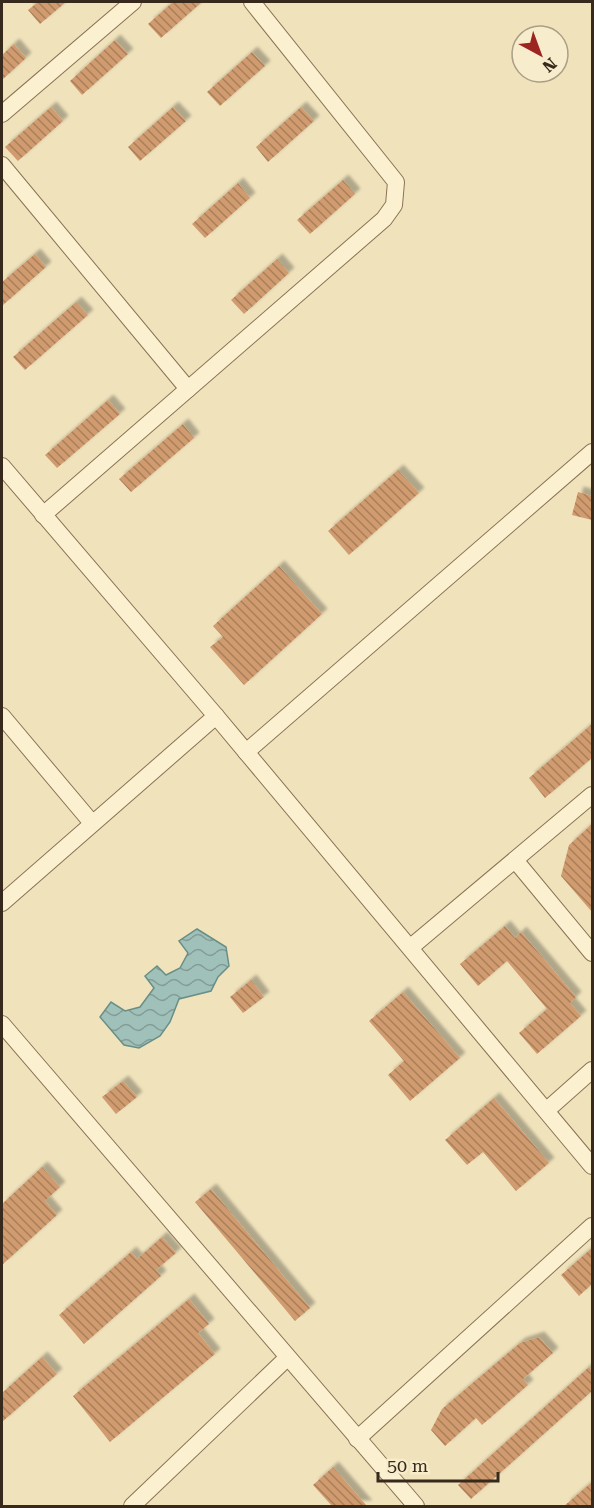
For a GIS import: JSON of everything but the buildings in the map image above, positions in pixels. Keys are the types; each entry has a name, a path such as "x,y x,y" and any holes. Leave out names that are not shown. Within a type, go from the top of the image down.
{"street":[{"path":"2,114 133,2"},
{"path":"43,515 384,219 394,205 396,182 252,2"},
{"path":"2,165 189,389"},
{"path":"246,752 592,452"},
{"path":"2,465 216,716 592,1166"},
{"path":"2,716 93,823"},
{"path":"2,903 216,716"},
{"path":"411,948 592,795"},
{"path":"514,860 592,953"},
{"path":"2,1024 416,1506"},
{"path":"547,1110 592,1070"},
{"path":"357,1439 592,1226"},
{"path":"132,1506 287,1358"}],"water":[{"path":"197,929 226,947 229,966 218,977 211,991 179,999 170,1022 160,1036 139,1048 124,1045 100,1017 111,1002 125,1011 140,1007 154,988 145,976 157,966 166,975 180,968 188,953 179,941"}]}
